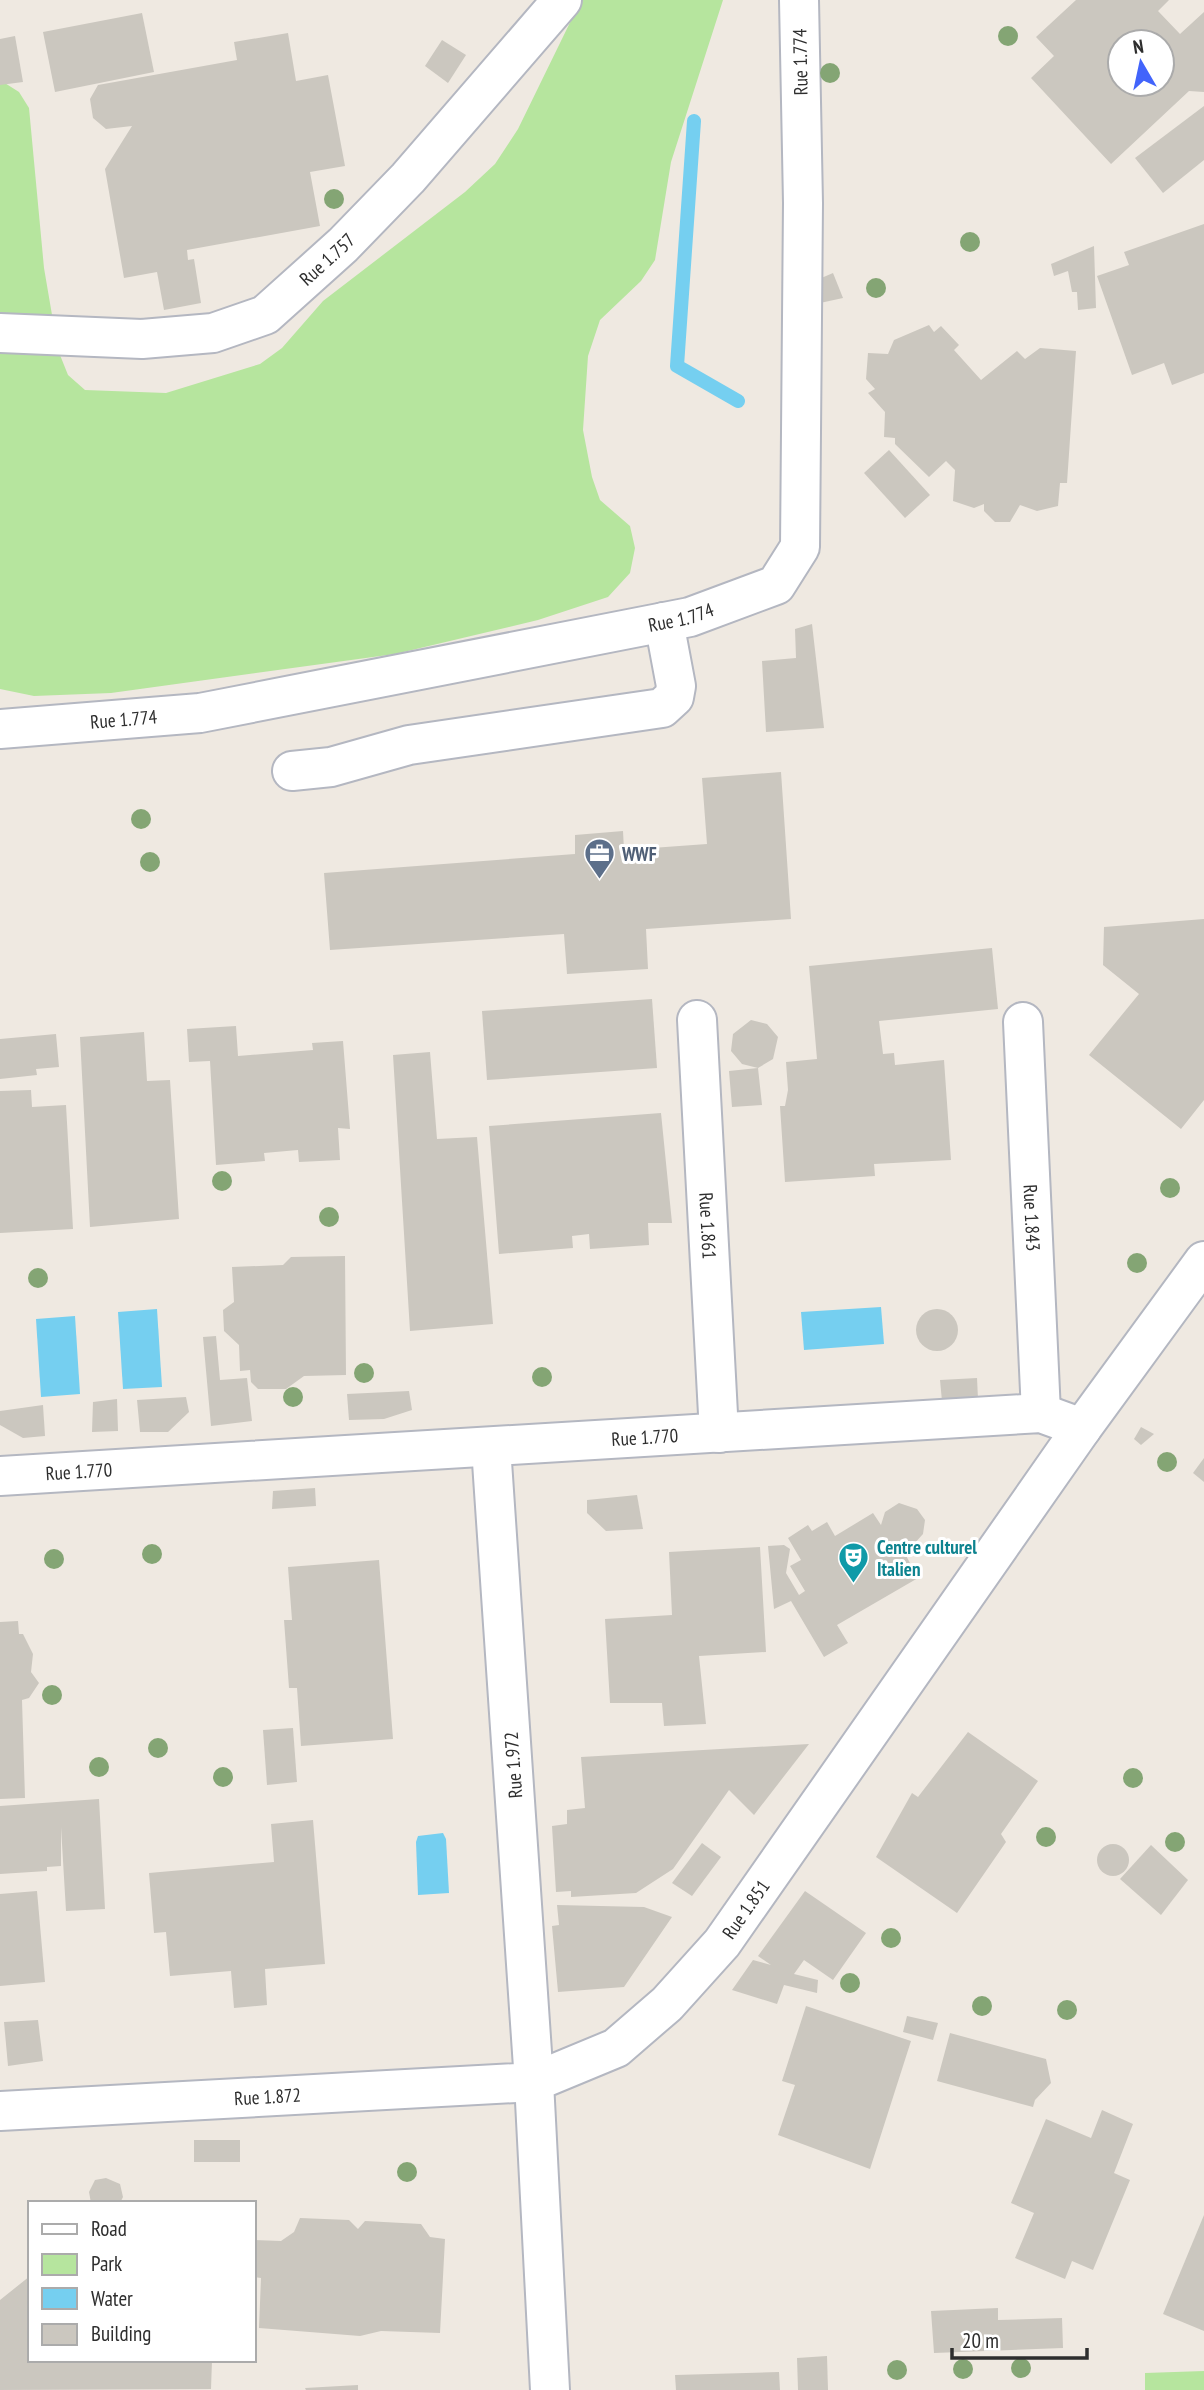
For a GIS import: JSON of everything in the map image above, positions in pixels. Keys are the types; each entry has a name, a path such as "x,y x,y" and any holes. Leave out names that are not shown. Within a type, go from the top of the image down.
{"street":[{"name":"Rue 1.757","path":"0,332 142,339 213,333 265,314 343,245 408,178 562,0"},
{"name":"Rue 1.774","path":"0,729 200,713 690,617 776,585 800,547 803,203 799,0"},
{"path":"292,771 331,767 410,745 662,708 674,697 676,686 664,622"},
{"name":"Rue 1.861","path":"697,1020 719,1433"},
{"name":"Rue 1.843","path":"1023,1022 1041,1413"},
{"path":"1082,1428 1204,1261"},
{"name":"Rue 1.770","path":"0,1476 1041,1413 1082,1428"},
{"name":"Rue 1.851","path":"534,2082 617,2048 667,2004 722,1943 1082,1428"},
{"name":"Rue 1.972","path":"491,1447 534,2082"},
{"path":"534,2082 550,2390"},
{"name":"Rue 1.872","path":"0,2111 534,2082"}],"green space":[{"path":"581,0 723,0 671,162 655,260 641,281 600,320 588,356 583,430 592,477 600,500 630,526 635,548 630,573 608,597 538,620 395,654 111,693 34,696 0,689 0,80 19,92 29,108 44,268 58,350 68,375 85,390 166,393 260,364 282,348 323,301 465,192 495,164 518,129"},
{"path":"1204,2371 1204,2390 1145,2390 1145,2373"}],"water":[{"path":"881,1307 884,1344 804,1350 801,1312"},
{"path":"157,1309 162,1387 123,1389 118,1312"},
{"path":"75,1316 80,1394 41,1397 36,1319"},
{"path":"443,1833 446,1839 449,1893 418,1895 418,1836"}],"building":[{"path":"1076,0 1169,0 1158,11 1174,28 1106,28 1106,98 1176,98 1176,30 1180,34 1204,12 1204,92 1189,91 1111,164 1031,78 1054,56 1036,37"},
{"path":"142,13 154,72 55,92 43,32"},
{"path":"288,33 296,81 328,75 345,166 310,172 320,226 187,250 188,260 194,259 201,303 164,310 157,272 124,278 105,169 132,126 106,129 93,118 90,99 98,85 237,60 234,42"},
{"path":"15,36 23,82 0,85 0,39"},
{"path":"442,40 466,55 448,83 425,66"},
{"path":"1204,106 1204,160 1163,193 1135,158"},
{"path":"1204,224 1204,373 1172,385 1164,363 1132,375 1097,276 1129,265 1124,252"},
{"path":"1094,246 1096,308 1078,310 1077,292 1072,292 1068,271 1054,276 1051,264"},
{"path":"833,273 843,298 820,303 812,282"},
{"path":"929,325 934,332 941,326 959,345 954,350 981,380 1017,351 1025,359 1040,348 1076,351 1067,483 1060,483 1058,506 1037,511 1020,505 1010,522 995,522 984,511 984,504 974,508 953,501 955,470 946,461 929,477 895,444 895,438 884,437 885,412 868,393 875,389 866,379 868,353 888,354 894,340"},
{"path":"889,450 930,495 905,518 864,473"},
{"path":"812,624 824,728 766,732 762,661 796,658 795,629"},
{"path":"781,772 791,919 646,929 648,969 567,974 564,934 330,950 324,873 575,854 575,835 623,831 624,850 707,844 702,778"},
{"path":"1204,919 1204,1100 1181,1129 1089,1055 1139,994 1103,965 1104,927"},
{"path":"992,948 998,1009 879,1021 883,1054 894,1053 895,1065 944,1060 951,1160 874,1164 875,1176 785,1182 780,1106 785,1106 788,1090 786,1062 817,1059 809,966"},
{"path":"652,999 657,1068 487,1080 482,1011"},
{"path":"751,1020 767,1024 778,1037 773,1059 758,1068 742,1064 731,1051 733,1034"},
{"path":"236,1026 238,1056 313,1050 312,1043 343,1041 350,1129 338,1128 340,1160 299,1162 298,1150 264,1153 265,1161 216,1165 210,1061 189,1062 187,1029"},
{"path":"144,1032 147,1081 170,1080 179,1219 90,1227 80,1037"},
{"path":"56,1034 59,1067 36,1069 37,1075 0,1079 0,1039"},
{"path":"430,1052 437,1139 477,1137 493,1324 410,1331 393,1055"},
{"path":"758,1068 762,1105 732,1107 729,1071"},
{"path":"31,1090 32,1107 66,1105 73,1229 0,1233 0,1091"},
{"path":"661,1113 672,1223 648,1223 649,1245 590,1249 589,1234 572,1236 573,1248 499,1254 489,1126"},
{"path":"345,1256 346,1375 304,1376 286,1389 258,1389 251,1382 250,1370 240,1371 239,1345 224,1331 223,1310 234,1302 232,1267 283,1265 291,1257"},
{"path":"937,1309 952,1315 958,1330 952,1345 937,1351 922,1345 916,1330 922,1315"},
{"path":"216,1336 220,1380 247,1378 252,1421 211,1426 203,1337"},
{"path":"977,1378 978,1399 942,1401 940,1380"},
{"path":"409,1391 412,1410 384,1419 349,1420 347,1394"},
{"path":"186,1397 189,1412 168,1432 140,1432 137,1400"},
{"path":"117,1399 118,1431 92,1432 93,1402"},
{"path":"43,1405 45,1436 23,1438 0,1425 0,1411"},
{"path":"1141,1427 1154,1434 1141,1445 1134,1439"},
{"path":"1204,1458 1204,1482 1193,1473"},
{"path":"315,1488 316,1506 272,1509 273,1491"},
{"path":"637,1495 643,1529 606,1531 587,1513 587,1500"},
{"name":"Centre culturel Italien","path":"899,1503 917,1509 925,1520 923,1534 913,1545 902,1548 918,1578 837,1625 848,1643 824,1657 791,1601 774,1609 768,1546 784,1545 790,1549 786,1573 799,1595 805,1591 790,1566 801,1560 788,1538 808,1525 812,1531 827,1522 835,1536 873,1513 881,1525 885,1512"},
{"path":"760,1547 766,1652 699,1656 706,1724 664,1726 662,1703 610,1703 605,1619 672,1615 669,1552"},
{"path":"379,1560 393,1739 301,1746 297,1688 289,1688 284,1620 292,1620 288,1567"},
{"path":"18,1621 19,1634 23,1634 33,1654 31,1672 39,1683 29,1698 22,1700 25,1798 0,1799 0,1622"},
{"path":"293,1728 297,1782 267,1785 263,1730"},
{"path":"968,1732 1038,1781 1001,1834 1006,1842 957,1913 876,1857 912,1793 918,1797"},
{"path":"809,1744 754,1815 729,1790 673,1869 636,1893 571,1897 571,1891 556,1892 552,1826 567,1824 567,1810 585,1808 581,1757"},
{"path":"99,1799 105,1909 66,1911 61,1827 61,1866 47,1867 47,1871 0,1874 0,1806"},
{"path":"313,1820 325,1964 265,1969 267,2005 234,2008 231,1971 170,1976 166,1932 154,1933 149,1873 274,1862 271,1824"},
{"path":"702,1843 721,1857 692,1896 672,1883"},
{"path":"1113,1844 1124,1849 1129,1860 1124,1871 1113,1876 1102,1871 1097,1860 1102,1849"},
{"path":"1151,1845 1188,1880 1161,1915 1120,1879"},
{"path":"37,1891 45,1982 0,1986 0,1894"},
{"path":"805,1891 866,1933 833,1980 804,1960 794,1974 818,1980 817,1993 784,1985 777,2004 732,1990 753,1960 771,1965 758,1956"},
{"path":"557,1905 644,1907 672,1917 624,1987 558,1992 552,1926 559,1925"},
{"path":"806,2006 911,2041 870,2169 778,2135 795,2085 782,2081"},
{"path":"907,2016 938,2023 933,2040 903,2032"},
{"path":"38,2020 43,2061 8,2066 4,2022"},
{"path":"950,2033 1046,2059 1051,2083 1035,2100 1033,2107 937,2081"},
{"path":"1102,2110 1133,2124 1114,2173 1130,2180 1093,2270 1072,2261 1065,2279 1015,2258 1034,2213 1011,2203 1046,2119 1091,2138"},
{"path":"194,2140 240,2140 240,2162 194,2162"},
{"path":"106,2178 120,2184 123,2197 121,2201 91,2201 89,2192 95,2180"},
{"path":"1204,2215 1204,2331 1163,2314"},
{"path":"300,2218 349,2220 358,2229 365,2221 421,2224 430,2237 445,2239 440,2333 381,2331 360,2336 259,2328 261,2278 256,2277 256,2240 281,2241 294,2232"},
{"path":"28,2278 28,2362 212,2362 211,2389 0,2390 0,2300"},
{"path":"998,2308 998,2320 1062,2318 1063,2348 934,2353 931,2311"},
{"path":"827,2356 828,2390 798,2390 797,2358"},
{"path":"779,2372 780,2390 676,2390 675,2375"},
{"path":"358,2385 358,2390 305,2388"}],"waterway":[{"path":"694,121 677,366 738,401"}],"place":[{"name":"WWF","path":"599,881"},
{"name":"Centre culturel Italien","path":"854,1585"}]}
